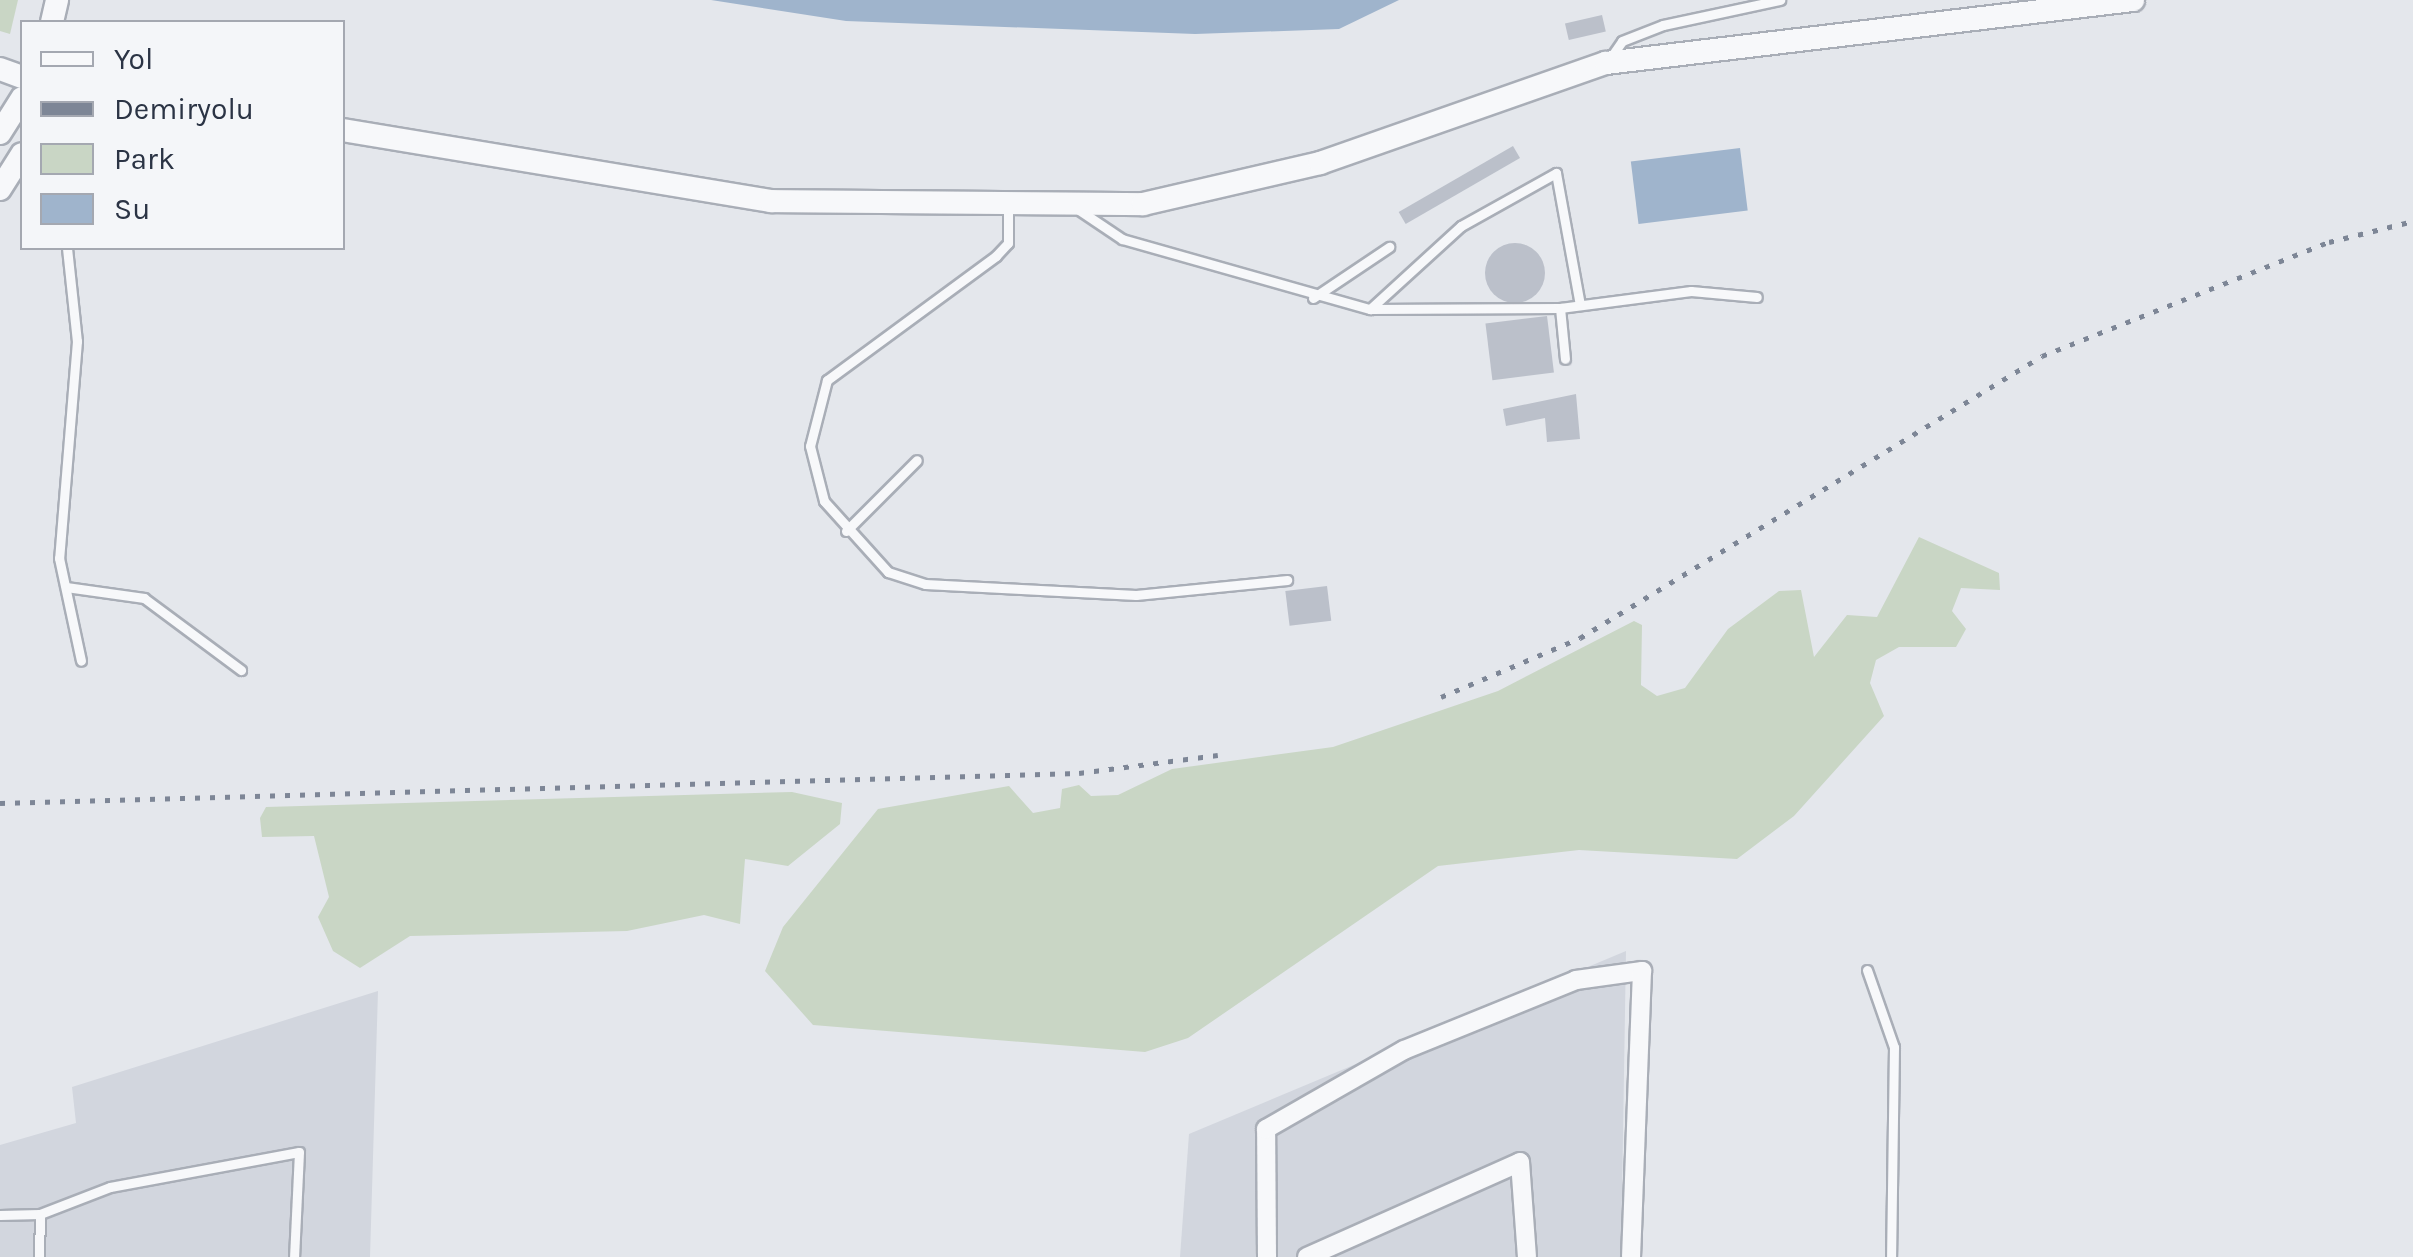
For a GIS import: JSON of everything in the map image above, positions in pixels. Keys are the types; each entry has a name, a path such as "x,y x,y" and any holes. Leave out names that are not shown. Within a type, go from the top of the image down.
{"street":[{"path":"345,130 772,201 1008,209 1143,204 1320,162 1606,63 2133,0"},
{"path":"0,133 20,101"},
{"path":"0,189 20,157"},
{"path":"1267,1257 1266,1129 1404,1050 1576,980 1642,971 1631,1257"},
{"path":"1307,1257 1520,1162 1527,1257"}],"lane":[{"path":"1606,63 1622,41 1663,25 1780,0"},
{"path":"1370,309 1461,226 1556,172 1580,305"},
{"path":"1072,206 1122,239 1314,298 1370,309 1560,308 1691,291 1758,297"},
{"path":"1008,209 1008,243 996,256 826,380 810,446 824,502 846,531 888,572 924,584 1136,595 1288,580"},
{"path":"1314,298 1389,247"},
{"path":"67,250 77,341 59,558 81,662"},
{"path":"1560,308 1565,359"},
{"path":"846,531 917,460"},
{"path":"66,588 144,598 241,670"},
{"path":"1868,970 1894,1048 1892,1257"},
{"path":"0,1214 40,1214 110,1187 299,1152 294,1257"},
{"path":"39,1257 40,1214"}],"shaded area":[{"path":"1626,951 1621,1257 1180,1257 1189,1134"},
{"path":"378,991 370,1257 0,1257 0,1145 76,1123 72,1087"}],"green space":[{"path":"0,0 18,0 10,34 0,31"},
{"path":"1919,537 1999,573 2000,590 1961,588 1952,611 1966,629 1956,647 1899,647 1876,660 1870,683 1884,716 1794,816 1737,859 1579,850 1438,866 1188,1038 1145,1052 813,1025 765,971 783,927 878,809 1009,786 1033,813 1060,808 1062,789 1079,785 1091,796 1118,795 1172,769 1333,747 1498,691 1634,621 1642,625 1641,685 1657,696 1685,688 1728,629 1779,591 1801,590 1814,657 1847,615 1877,617"},
{"path":"792,792 842,803 840,824 788,866 745,859 740,924 704,915 627,931 410,936 360,968 333,951 318,917 329,897 314,836 262,837 260,818 266,807"}],"water":[{"path":"711,0 1399,0 1339,29 1195,34 846,21"},
{"path":"1740,148 1748,211 1638,224 1631,161"}],"building":[{"path":"1602,15 1606,32 1569,40 1565,24"},
{"path":"1513,146 1520,158 1406,224 1399,212"},
{"path":"1515,243 1536,252 1545,273 1536,294 1515,303 1494,294 1485,273 1494,252"},
{"path":"1547,316 1554,373 1492,380 1485,324"},
{"path":"1576,394 1580,439 1547,442 1545,418 1506,426 1503,409"},
{"path":"1327,586 1331,621 1290,626 1285,591"}],"railway":[{"path":"1441,697 1580,638 2042,356 2329,242 2413,221"},
{"path":"0,803 1079,773 1218,755"}]}
